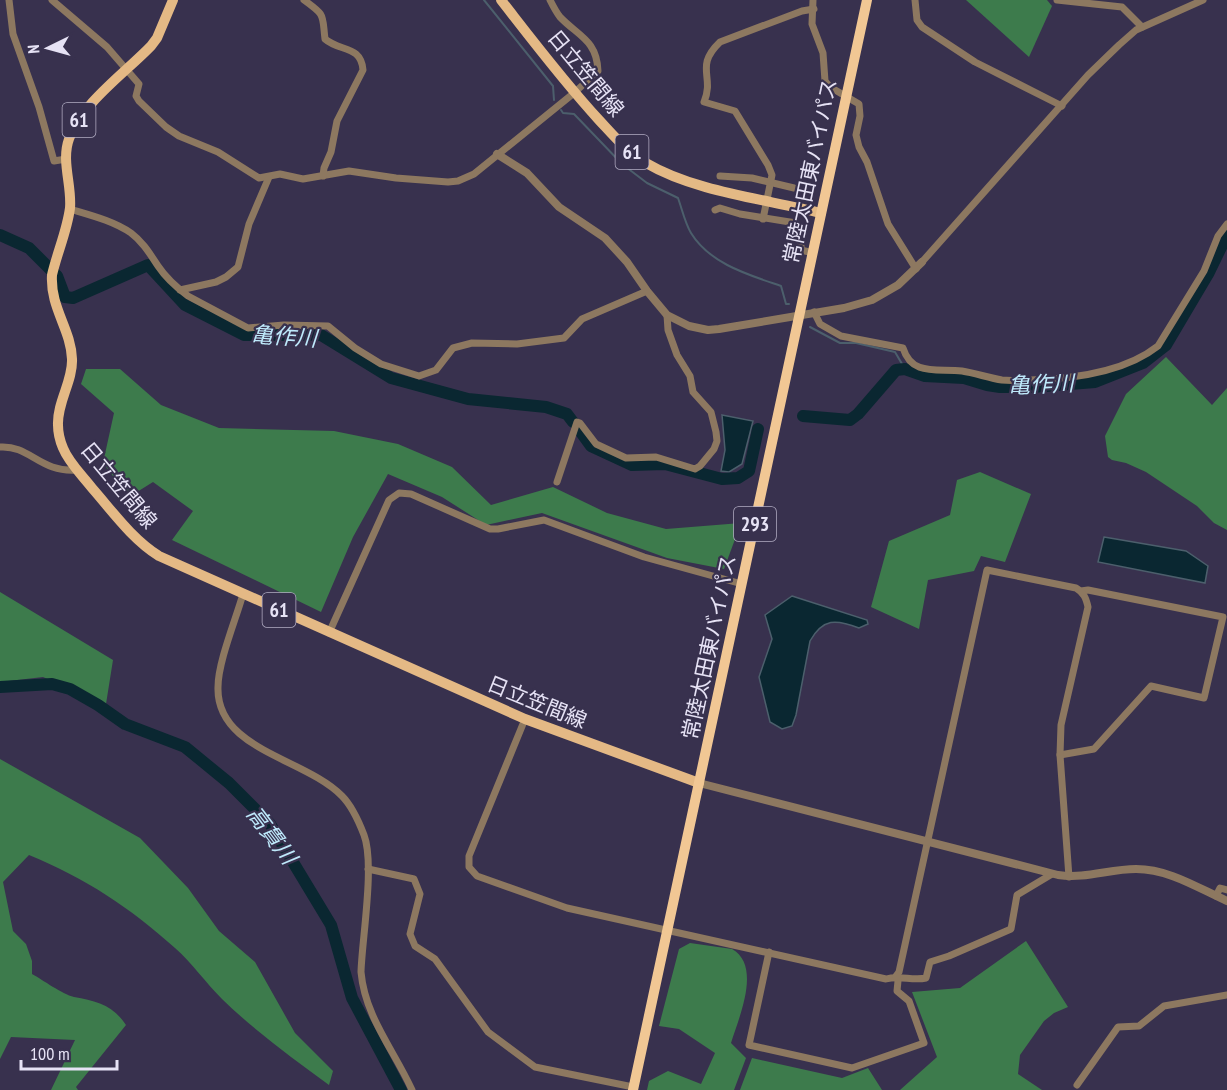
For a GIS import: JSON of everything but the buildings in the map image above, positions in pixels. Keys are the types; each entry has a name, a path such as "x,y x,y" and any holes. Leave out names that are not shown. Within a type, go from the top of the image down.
{"highway":[{"name":"常陸太田東バイパス","path":"633,1089 867,0"}],"main road":[{"name":"日立笠間線","path":"173,0 157,38 84,112 68,140 66,159 69,209 52,273 54,302 71,349 72,360 58,416 58,427 63,447 77,470 125,527 147,548 329,633 525,719 699,783"},
{"name":"日立笠間線","path":"501,0 574,93 620,143 645,163 676,177 712,188 821,213"}],"street":[{"path":"9,0 13,34 39,107 54,161 66,159"},
{"path":"52,0 107,47 139,84 136,96 139,101 166,126 179,136 218,152 259,178 280,174 303,179 349,171 448,182 458,181 474,174 598,71 596,53 591,45 559,16 550,0"},
{"path":"304,0 319,10 323,16 325,39 358,54 363,70 337,121 331,152 323,176"},
{"path":"813,0 812,24 823,53 825,81 830,87 860,104 856,135 881,209 888,224 919,266"},
{"path":"915,0 916,20 922,27 975,62 1062,106"},
{"path":"1057,0 1122,7 1142,27"},
{"path":"497,154 527,173 559,207 605,238 627,262 667,315 688,326 708,330 719,329 844,308 872,300 898,285 919,266 1088,75 1136,30 1203,0"},
{"path":"763,219 772,175 735,111 704,102 708,92 706,63 711,51 720,42 802,11 814,9"},
{"path":"720,176 735,175 794,188"},
{"path":"180,290 216,282 238,267 249,224 269,177"},
{"path":"715,210 720,208 763,219 796,223 801,236 801,250 813,254"},
{"path":"69,209 99,218 131,233 147,249 167,279 180,290 248,328 284,325 328,326 355,348 381,364 419,376 436,370 453,348 472,343 517,344 564,338 582,319 647,291"},
{"path":"814,312 820,324 841,336 903,348 906,359 914,366 940,371 961,371 1005,380 1071,378 1111,368 1149,353 1158,345 1204,271 1218,237 1227,224"},
{"path":"557,482 577,422 597,444 626,458 656,457 695,469 714,448 717,436 711,412 693,392 690,375 672,343 667,315"},
{"path":"0,447 18,448 34,460 54,469 77,470"},
{"path":"329,633 389,500 394,495 406,492 485,528 498,529 544,520 644,557 742,584"},
{"path":"896,976 899,972 987,570 1076,588 1082,591 1086,598 1088,607 1061,725 1060,755 1070,877"},
{"path":"1060,755 1094,749 1151,686 1204,698 1222,617 1088,590 1082,591"},
{"path":"243,594 219,673 219,704 226,720 247,741 326,782 343,797 357,818 366,838 368,869 361,972 362,989 368,1008 412,1090"},
{"path":"525,719 469,856 469,867 472,872 560,906 886,978 896,976 917,980 926,978 930,962 949,956 1011,928 1017,895 1052,874"},
{"path":"699,783 1052,874 1070,877 1093,876 1135,869 1170,875 1227,901"},
{"path":"368,869 414,879 420,894 410,934 415,946 435,959 488,1032 535,1067 633,1089"},
{"path":"1216,896 1220,888 1227,890"},
{"path":"769,952 749,1045 852,1068 924,1043 909,1001 897,991 896,976"},
{"path":"1077,1086 1118,1027 1139,1026 1164,1006 1227,995"}],"green space":[{"path":"966,0 1047,0 1052,6 1029,57"},
{"path":"1166,357 1212,405 1227,388 1227,530 1214,523 1197,506 1146,472 1108,457 1105,436 1126,394"},
{"path":"86,369 120,369 161,405 219,428 334,431 398,444 452,467 491,505 553,487 607,513 666,529 741,523 724,569 667,558 542,513 486,525 442,497 388,474 353,537 321,612 172,540 193,511 153,482 129,497 103,463 114,413 81,384"},
{"path":"980,472 1031,494 1005,562 981,556 974,571 928,580 919,629 871,607 889,541 950,515 957,480"},
{"path":"0,592 113,660 106,704 43,677 0,682"},
{"path":"0,759 140,838 188,888 219,931 255,962 295,1033 333,1071 329,1085 247,1022 158,933 89,884 29,855 3,882 13,931 26,944 32,961 32,974 69,995 110,1008 126,1025 76,1087 78,1090 51,1090 75,1040 11,1037 0,1059"},
{"path":"1026,941 1068,1007 1054,1013 1044,1021 1020,1055 1018,1074 1042,1090 900,1090 937,1057 912,992 960,988"},
{"path":"690,943 732,949 741,957 746,967 746,993 731,1043 746,1058 734,1090 647,1090 649,1081 668,1071 701,1084 715,1053 679,1029 659,1026 679,949"},
{"path":"752,1058 842,1078 868,1068 882,1090 740,1090"}],"water":[{"path":"722,415 753,421 742,464 729,472 721,471 725,450"},
{"path":"1104,537 1186,551 1208,566 1205,583 1098,562"},
{"path":"792,596 867,620 868,624 859,628 837,622 825,624 815,633 810,641 796,715 792,726 782,729 770,722 759,677 772,639 765,615"}],"waterway":[{"path":"484,0 553,86 554,100"},
{"path":"561,110 563,113 574,114 622,164 647,183 678,198 691,233 709,253 731,267 781,286 786,304 789,304"},
{"name":"亀作川","path":"0,235 29,248 57,276 65,297 73,298 148,265 185,305 244,335 321,335 391,378 468,399 546,407 567,414 573,422"},
{"name":"亀作川","path":"803,416 850,420 858,414 896,370 905,369 925,376 964,378 1000,387 1032,387 1095,382 1143,363 1166,345 1208,274 1227,235"},
{"path":"810,327 840,343 856,343 895,352 905,369"},
{"name":"亀作川","path":"578,428 591,446 632,465 665,464 722,479 738,478 749,471 758,429"},
{"name":"高貫川","path":"0,687 52,684 70,689 125,724 185,747 229,783 270,824 331,925 352,998 401,1090"}]}
